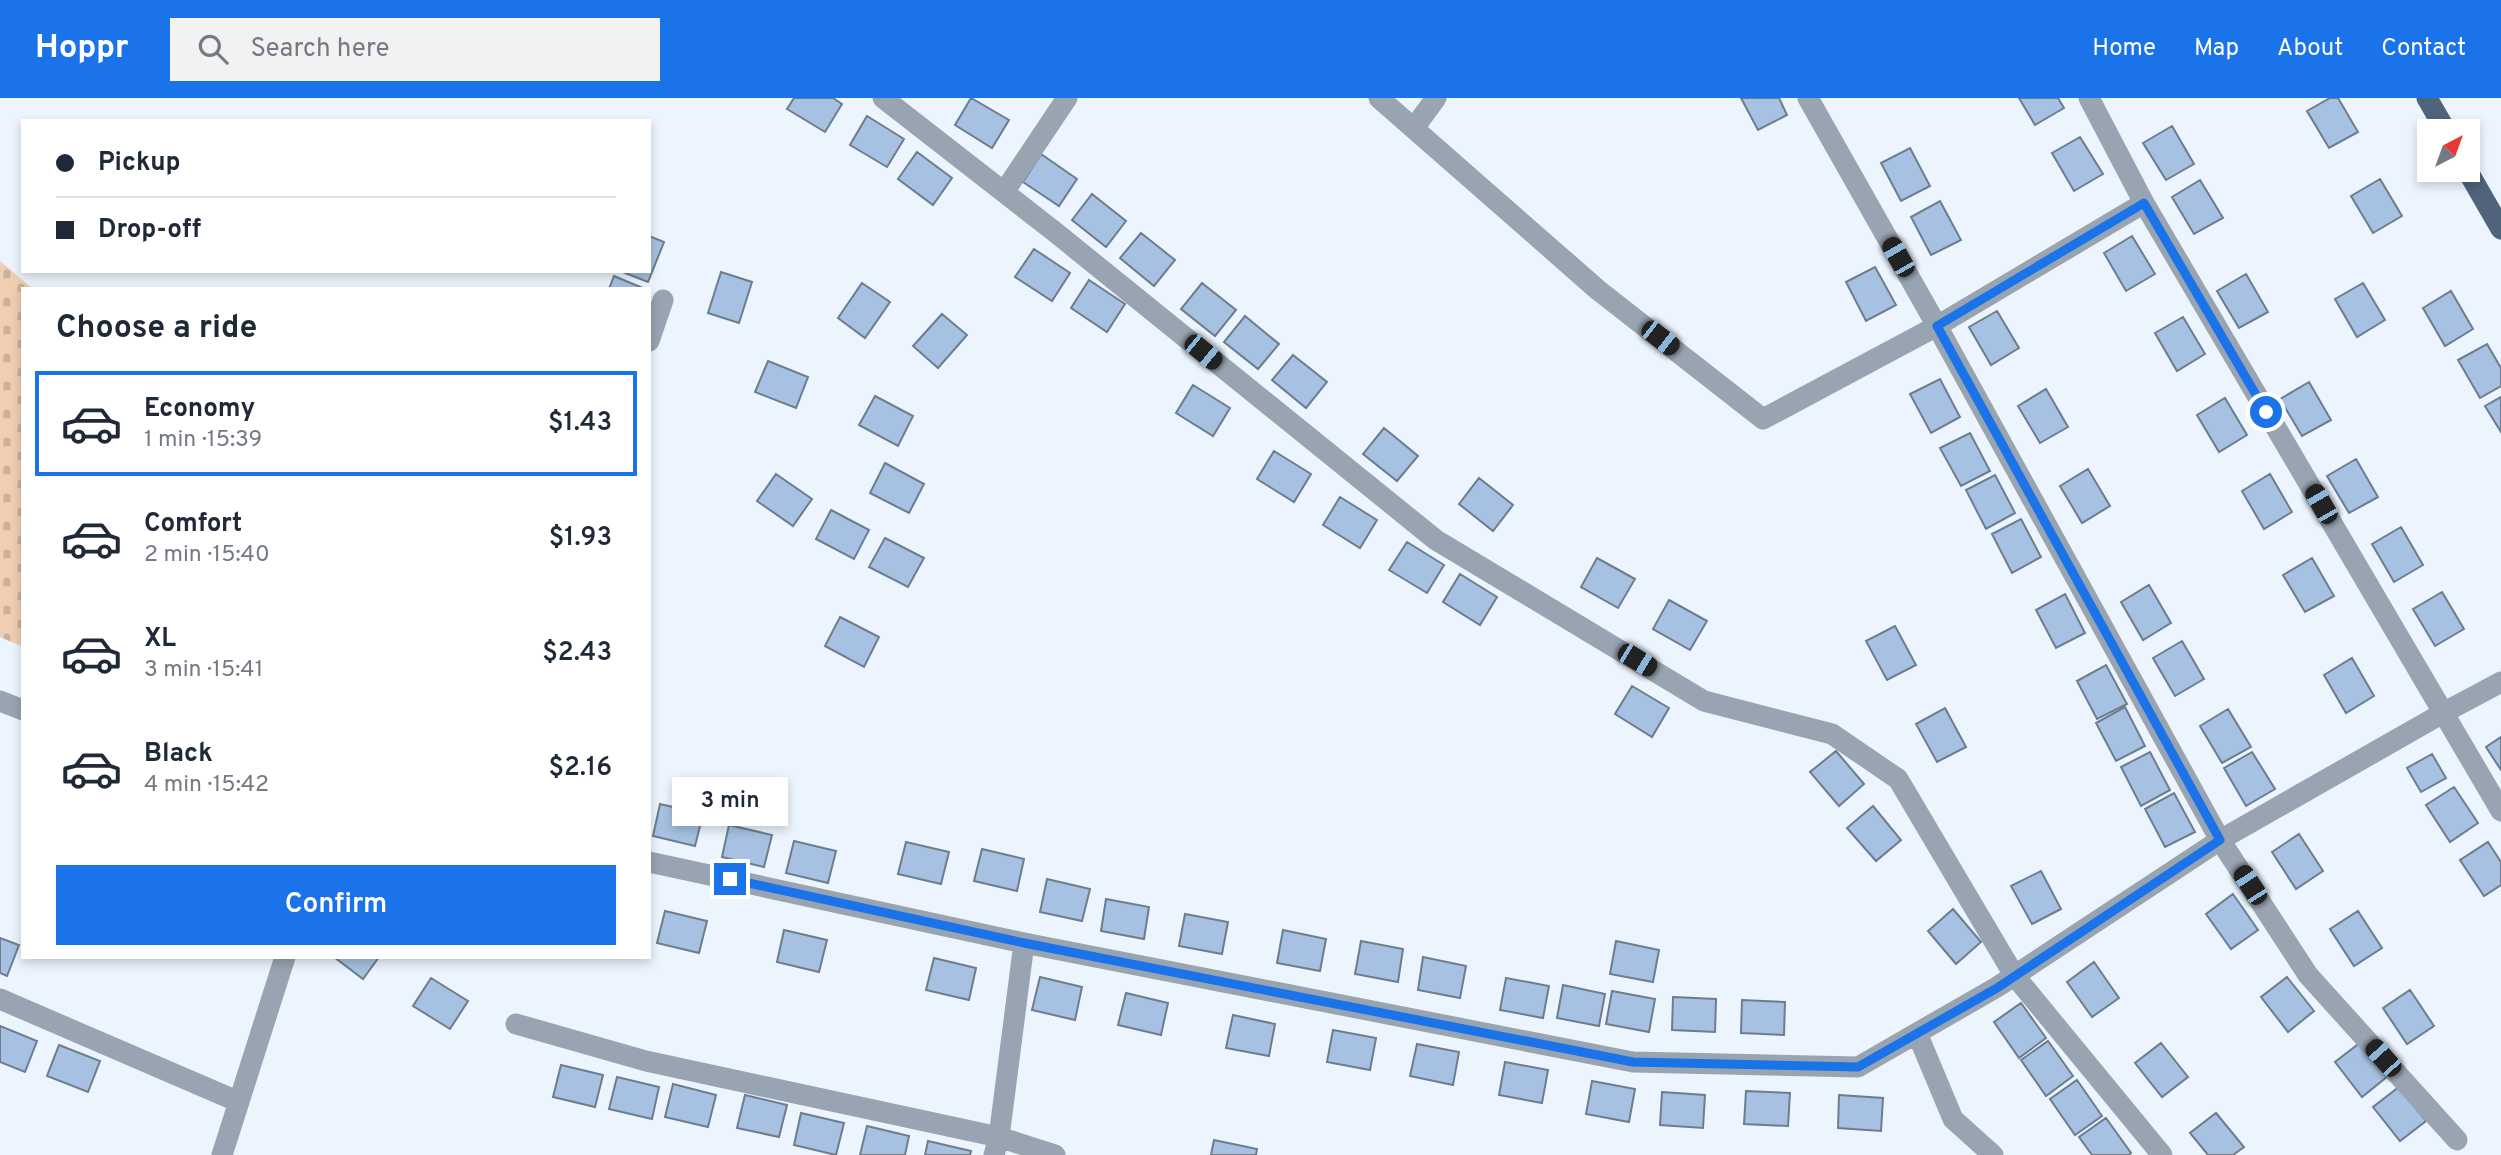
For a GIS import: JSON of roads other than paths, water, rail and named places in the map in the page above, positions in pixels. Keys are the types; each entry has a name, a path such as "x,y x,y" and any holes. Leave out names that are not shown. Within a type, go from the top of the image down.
{"main road":[{"path":"2427,98 2439,119"},
{"path":"2474,182 2501,229"}],"street":[{"path":"883,98 1004,192 1436,540 1704,701 1832,734 1898,779 2014,975 2162,1155"},
{"path":"1004,192 1067,98"},
{"path":"1379,98 1598,290 1763,419 1937,326 2144,203"},
{"path":"1414,128 1436,98"},
{"path":"1808,98 2220,840 2308,975 2457,1140"},
{"path":"2089,98 2144,203 2501,811"},
{"path":"651,335 663,300"},
{"path":"651,862 1024,943 1633,1062 1858,1067 1997,988 2220,840 2501,682"},
{"path":"0,701 21,709"},
{"path":"996,1146 1024,943"},
{"path":"222,1155 284,959"},
{"path":"0,999 239,1102"},
{"path":"516,1024 646,1061 996,1146 1055,1155"},
{"path":"1917,1033 1953,1119 1993,1155"}]}
